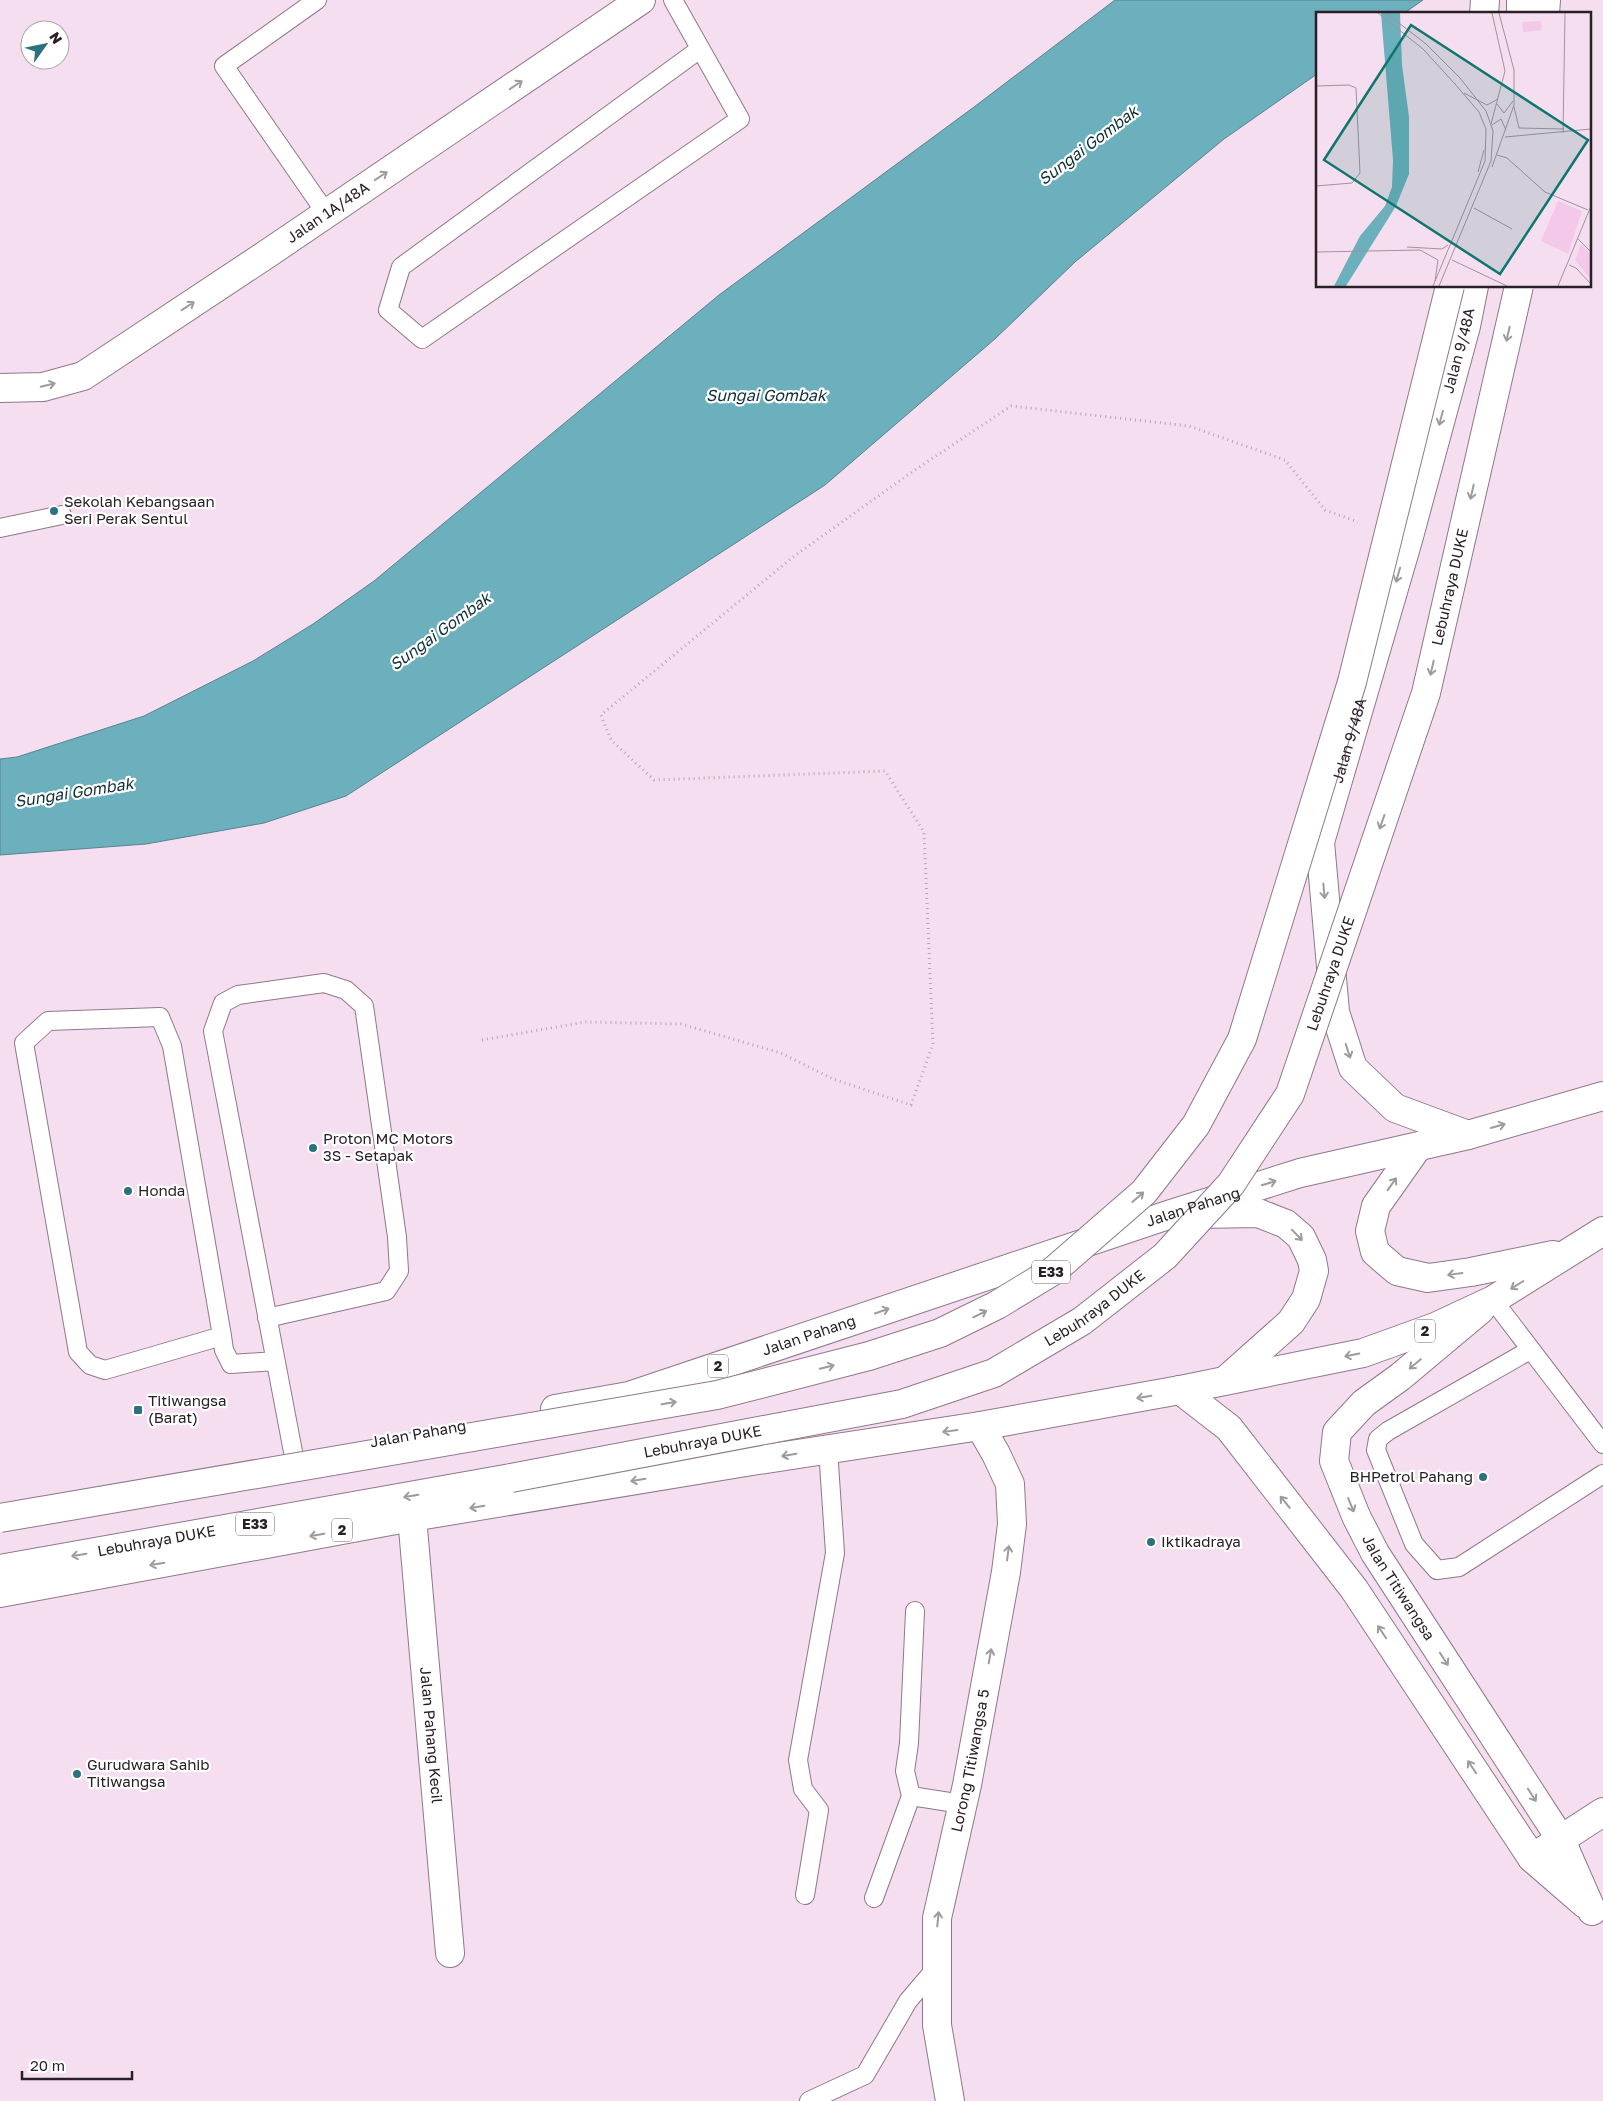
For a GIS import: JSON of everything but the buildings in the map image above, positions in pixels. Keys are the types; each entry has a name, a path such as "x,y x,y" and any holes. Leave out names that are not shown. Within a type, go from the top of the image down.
{"main road":[{"name":"Jalan 1A/48A","path":"0,388 43,387 83,376 640,0"},
{"name":"E33","path":"0,1518 717,1395 869,1356 940,1333 997,1305 1060,1265 1144,1192 1196,1126 1242,1039 1352,682 1450,288"},
{"name":"Jalan 9/48A","path":"1468,1135 1395,1108 1353,1068 1335,1012 1320,842 1408,540 1466,326 1474,288"},
{"name":"Lebuhraya DUKE","path":"0,1570 510,1478 902,1404 994,1373 1082,1321 1165,1256 1231,1184 1290,1094 1426,693 1519,288"},
{"name":"Jalan Pahang","path":"0,1511 629,1396 1168,1215 1300,1173 1417,1148 1603,1096"},
{"path":"1417,1148 1376,1206 1370,1231 1375,1252 1397,1271 1428,1278 1471,1272 1571,1251"},
{"path":"1168,1215 1258,1213 1286,1224 1301,1236 1312,1260 1314,1271 1306,1299 1291,1322 1226,1380"},
{"name":"2","path":"0,1594 412,1517 980,1426 1180,1390 1362,1353 1435,1327 1493,1300 1603,1231"},
{"name":"Jalan Titiwangsa","path":"1493,1300 1400,1377 1364,1403 1337,1432 1334,1461 1356,1516 1375,1553 1560,1838 1598,1918"},
{"name":"Jalan Titiwangsa","path":"1180,1390 1229,1428 1354,1589 1532,1858 1598,1918"},
{"name":"Lorong Titiwangsa 5","path":"950,2101 937,2025 937,1918 962,1804 1004,1582 1012,1524 1010,1484 980,1426"},
{"name":"Jalan Pahang Kecil","path":"412,1517 450,1953"},
{"path":"1532,1858 1560,1838 1603,1812"}],"lane":[{"path":"317,0 224,66 326,213"},
{"path":"673,0 740,119 422,339 388,310 401,267 700,49"},
{"path":"0,528 62,515"},
{"path":"267,1318 386,1291 399,1271 397,1237 364,1006 346,990 324,982 238,995 223,1003 213,1031 267,1318 294,1457"},
{"path":"222,1336 105,1370 90,1365 78,1352 24,1044 48,1021 160,1017 172,1046 222,1336 224,1350 231,1364 276,1361"},
{"path":"1493,1300 1603,1444"},
{"path":"1530,1350 1388,1430 1378,1438 1376,1450 1414,1544 1437,1570 1459,1567 1603,1474"},
{"path":"804,1895 819,1810 803,1789 798,1760 835,1553 828,1449"},
{"path":"874,1898 911,1796 905,1771 909,1743 915,1610"},
{"path":"911,1796 962,1804"},
{"path":"809,2101 865,2075 908,2001 937,1967"}],"path":[{"path":"482,1040 585,1022 681,1024 781,1053 834,1080 911,1105 933,1044 924,832 885,771 654,780 611,740 601,715 793,557 912,472 1011,406 1189,426 1285,460 1325,510 1408,540"}],"water":[{"name":"Sungai Gombak","path":"1115,0 1423,0 1406,12 1316,12 1316,75 1224,139 1075,262 996,338 825,485 346,796 264,823 146,844 0,855 0,759 17,757 144,716 253,661 313,624 374,581 719,295 974,107"}],"place":[{"name":"Sekolah Kebangsaan Seri Perak Sentul","path":"54,511"},
{"name":"Proton MC Motors 3S - Setapak","path":"313,1148"},
{"name":"Honda","path":"128,1191"},
{"name":"Titiwangsa (Barat)","path":"138,1410"},
{"name":"BHPetrol Pahang","path":"1483,1477"},
{"name":"Iktikadraya","path":"1151,1542"},
{"name":"Gurudwara Sahib Titiwangsa","path":"77,1774"}]}
